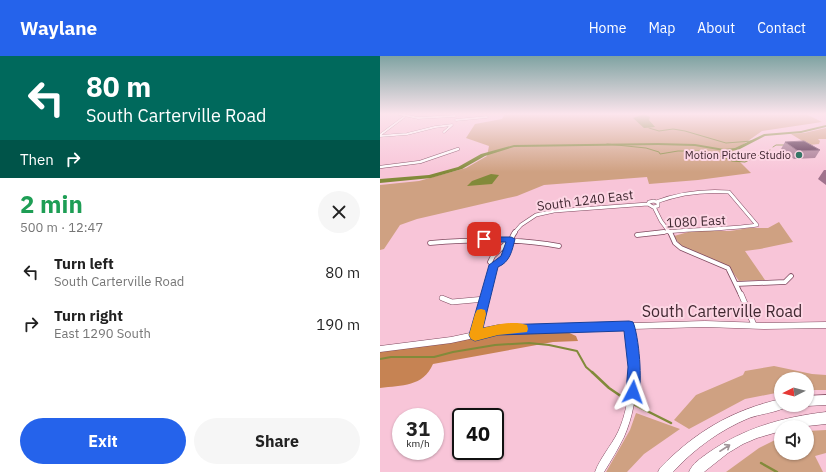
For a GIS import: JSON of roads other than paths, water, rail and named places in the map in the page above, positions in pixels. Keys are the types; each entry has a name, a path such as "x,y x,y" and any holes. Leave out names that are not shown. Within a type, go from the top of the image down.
{"main road":[{"path":"814,401 826,400"},
{"path":"664,472 693,445 720,426 746,414 774,406"},
{"path":"695,472 723,449 750,435 782,424 826,418"}],"street":[{"path":"380,135 406,133"},
{"path":"380,167 420,162 458,148"},
{"name":"1080 East","path":"637,235 692,229 727,229 757,225 729,192 683,194 672,196 656,202"},
{"path":"654,207 658,205 656,202"},
{"name":"South 1240 East","path":"511,239 524,222 540,214 656,202"},
{"path":"648,204 654,207 661,221 670,232 675,243 681,248 728,268 754,326"},
{"path":"430,243 484,239 511,239 547,243 558,246"},
{"path":"494,265 501,263 505,258 511,239"},
{"path":"494,265 490,262 493,256 511,239"},
{"path":"475,335 494,265"},
{"path":"736,284 785,282 791,276"},
{"path":"442,298 452,302 485,299"},
{"name":"South Carterville Road","path":"380,349 475,335 498,330 705,324 754,326 826,325"},
{"path":"599,472 623,430 630,410 633,392 634,367 629,326"}],"waterway":[{"path":"693,133 726,143 752,141"},
{"path":"380,181 429,177 460,168 483,155 514,146 658,144 695,145 724,150 736,149 764,135 784,133"},
{"path":"607,144 646,148 659,152 660,154 678,151 701,151 712,153 732,161 745,162 770,150"},
{"path":"773,147 776,145 785,145"},
{"path":"380,359 391,357 434,357 453,352 495,345 529,343 549,345 577,351 586,367 593,373"},
{"path":"592,372 609,388 628,401"},
{"path":"633,404 671,423"},
{"path":"761,463 777,472"}],"place":[{"name":"Motion Picture Studio","path":"799,155"}]}
